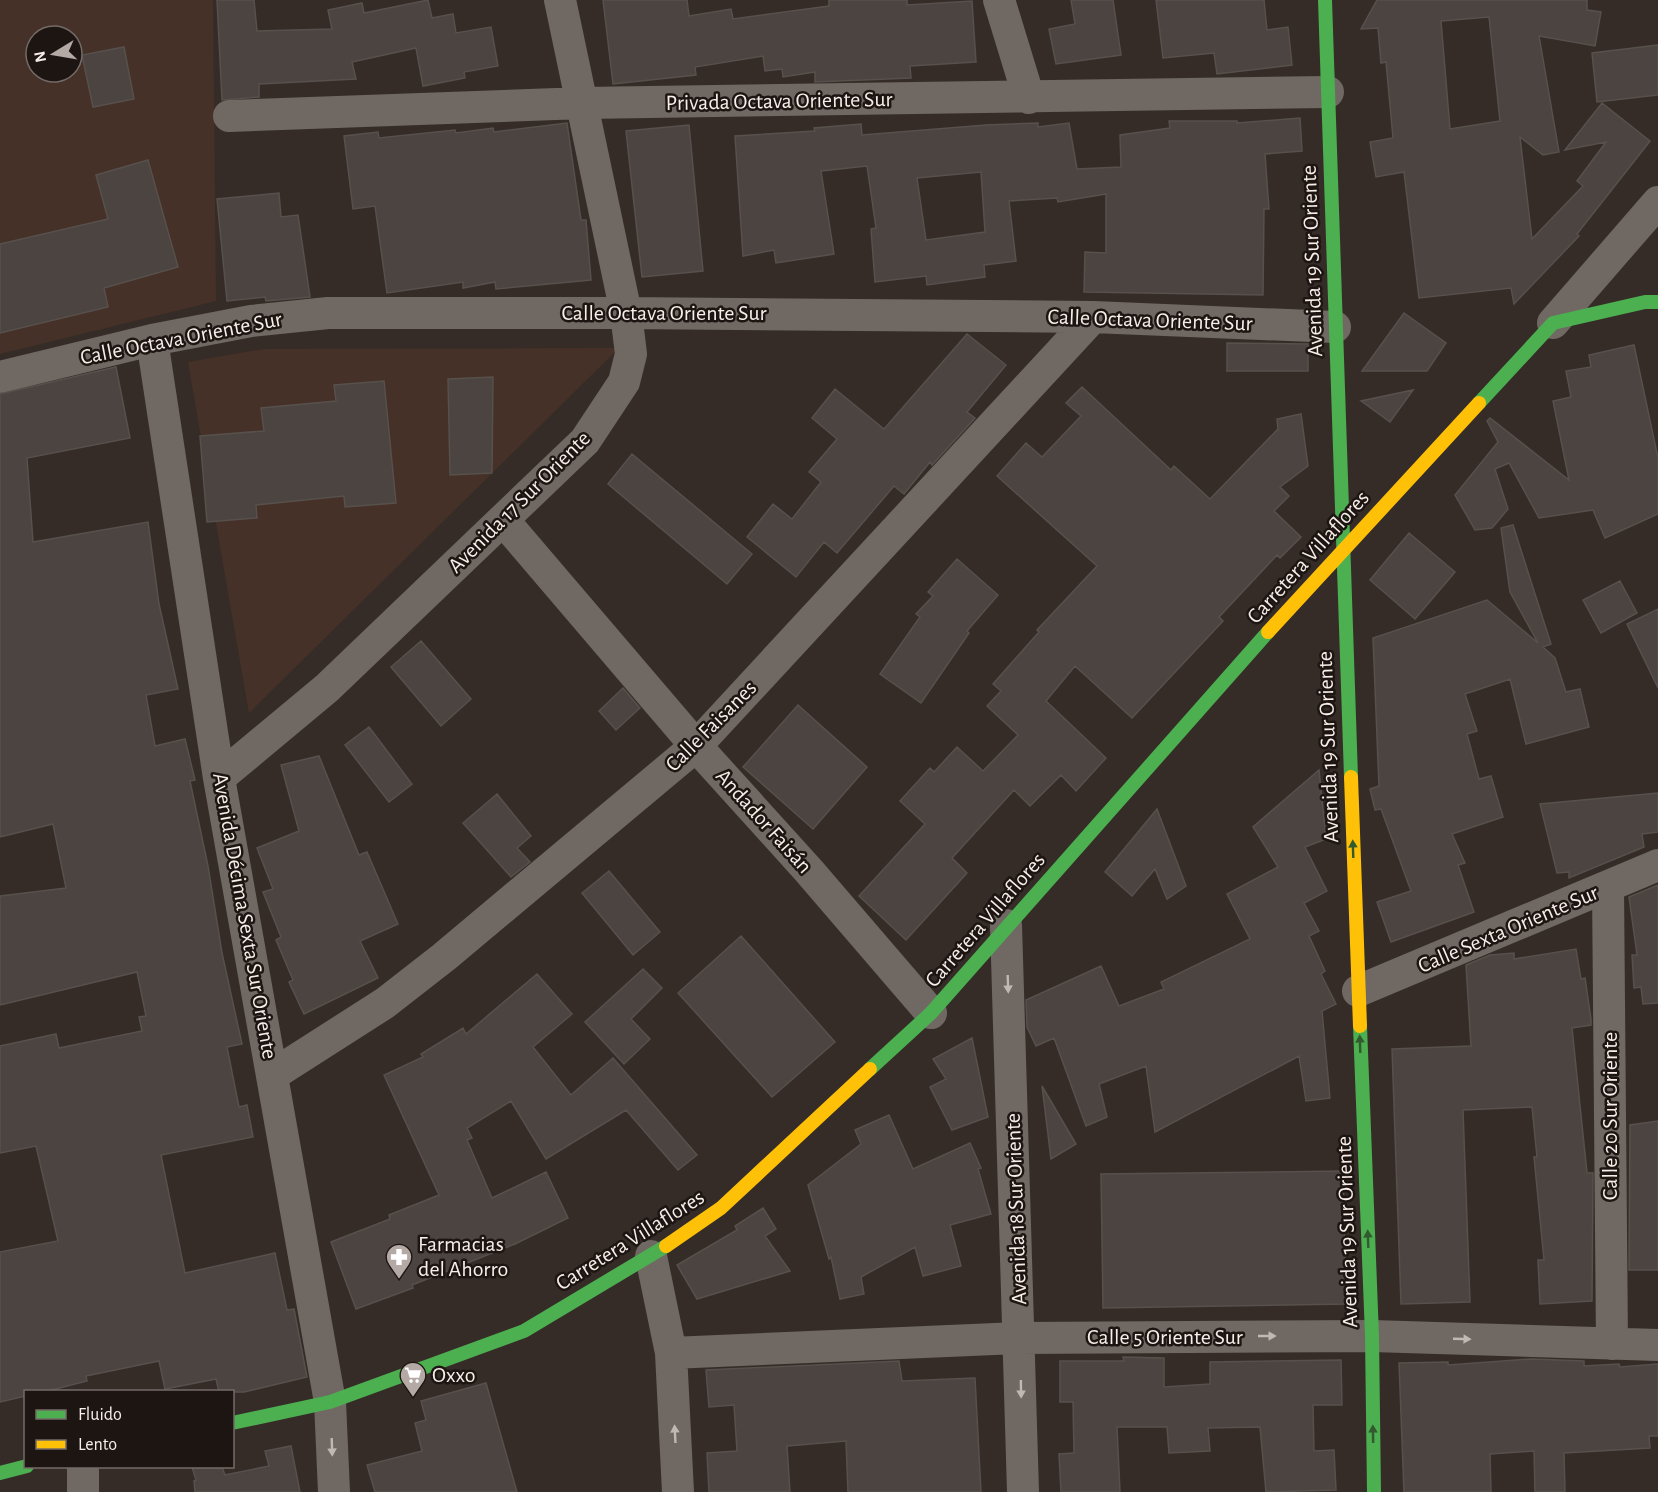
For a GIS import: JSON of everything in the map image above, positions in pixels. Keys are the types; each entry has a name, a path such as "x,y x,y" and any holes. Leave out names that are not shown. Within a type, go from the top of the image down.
{"main road":[{"name":"Avenida 19 Sur Oriente","path":"1325,0 1342,549 1372,1336 1374,1492"},
{"path":"1553,323 1645,302 1658,302"},
{"name":"Carretera Villaflores","path":"234,1423 330,1402 524,1331 651,1256 721,1208 931,1013 1342,549 1553,323"},
{"path":"0,1473 24,1468"}],"street":[{"name":"Avenida 17 Sur Oriente","path":"219,778 327,688 585,441 624,382 631,354 626,313 584,103 560,0"},
{"path":"999,0 1029,98"},
{"name":"Privada Octava Oriente Sur","path":"230,116 584,103 1328,92"},
{"path":"1553,323 1658,202"},
{"name":"Calle Octava Oriente Sur","path":"0,376 152,340 251,321 328,314 626,313 1093,317 1335,327"},
{"name":"Calle Faisanes","path":"274,1074 385,1003 444,957 696,747 1093,317"},
{"name":"Avenida Décima Sexta Sur Oriente","path":"152,340 219,778 274,1074 330,1402 334,1492"},
{"name":"Andador Faisán","path":"503,520 696,747 809,871 931,1013"},
{"name":"Calle Sexta Oriente Sur","path":"1358,991 1658,866"},
{"name":"Calle 20 Sur Oriente","path":"1608,887 1612,1344"},
{"name":"Avenida 18 Sur Oriente","path":"1006,926 1023,1492"},
{"path":"651,1256 671,1353 678,1492"},
{"name":"Calle 5 Oriente Sur","path":"671,1353 1020,1338 1372,1336 1658,1345"},
{"path":"83,1468 83,1492"}],"shaded area":[{"path":"0,0 213,0 216,301 0,354"},
{"path":"619,348 249,713 188,362 264,349"}],"building":[{"path":"217,0 254,0 257,31 332,29 328,10 362,3 364,13 428,0 432,18 453,14 456,33 491,27 498,66 464,72 465,78 423,86 416,48 352,62 356,79 259,84 259,97 222,100"},
{"path":"603,0 687,0 689,16 731,9 733,19 829,6 829,0 907,0 907,5 972,1 976,62 910,66 911,78 815,82 815,72 783,77 782,69 765,71 763,56 695,67 696,75 613,84"},
{"path":"1071,0 1113,0 1121,55 1056,64 1049,29 1075,24"},
{"path":"1156,0 1264,0 1267,30 1288,27 1292,65 1217,74 1214,53 1163,58"},
{"path":"1377,0 1587,0 1587,10 1601,12 1595,46 1539,36 1559,152 1543,155 1520,137 1532,239 1583,186 1577,181 1606,142 1565,150 1602,103 1650,141 1577,234 1579,236 1514,304 1511,288 1419,298 1404,172 1376,177 1370,142 1393,138 1386,62 1381,63 1378,28 1361,29","holes":["1489,17 1500,121 1450,129 1441,21"]},
{"path":"1658,45 1658,95 1597,102 1592,53"},
{"path":"124,47 134,99 93,107 84,55"},
{"path":"1300,118 1302,151 1265,154 1269,209 1264,209 1263,295 1084,292 1085,252 1106,253 1106,194 1058,202 1057,198 1009,201 1016,261 984,265 985,277 927,285 926,276 875,282 871,229 876,228 867,166 821,171 834,254 776,263 774,250 743,256 735,136 815,131 814,128 861,124 862,135 986,125 1038,123 1038,127 1069,123 1077,169 1121,167 1120,135 1170,128 1169,121 1237,121 1237,123","holes":["981,172 985,232 926,240 917,178"]},
{"path":"567,123 581,220 586,220 591,280 496,289 495,282 463,288 463,282 387,293 375,206 353,209 344,136 378,132 379,138 493,128 494,132"},
{"path":"689,125 703,271 642,277 626,131"},
{"path":"148,160 178,267 104,288 108,307 0,333 0,244 108,219 96,175"},
{"path":"279,193 281,217 298,215 310,297 266,301 265,297 227,301 217,199"},
{"path":"1404,313 1446,343 1427,371 1362,371"},
{"path":"967,334 1006,365 967,412 975,418 932,465 930,462 904,494 894,486 837,553 824,542 796,577 747,537 773,504 792,519 821,482 809,472 837,439 812,418 835,389 884,429"},
{"path":"1227,343 1308,344 1308,371 1227,371"},
{"path":"1634,345 1658,458 1658,514 1605,538 1593,510 1539,518 1509,463 1495,469 1508,509 1492,528 1475,530 1455,495 1498,442 1487,421 1490,418 1569,480 1553,401 1571,397 1566,371 1591,367 1589,355"},
{"path":"116,367 130,438 27,458 33,542 148,522 159,604 178,689 146,695 155,746 185,739 195,780 190,781 208,866 222,953 242,1044 227,1047 239,1107 247,1105 253,1137 161,1155 185,1273 275,1253 287,1310 294,1309 307,1377 244,1392 219,1390 216,1379 165,1389 159,1361 86,1376 87,1381 52,1390 24,1390 24,1396 0,1402 0,1252 58,1241 36,1146 0,1153 0,1046 56,1034 59,1048 142,1031 139,1017 146,1016 137,972 0,1005 0,896 66,888 53,824 0,837 0,394"},
{"path":"493,377 492,473 450,475 448,379"},
{"path":"384,381 396,503 345,507 344,496 256,505 257,518 207,522 200,436 264,431 261,408 336,401 334,385"},
{"path":"1082,387 1171,470 1174,466 1210,499 1278,429 1277,419 1301,414 1308,466 1280,487 1289,496 1274,511 1301,537 1280,558 1277,555 1219,617 1223,621 1132,718 1075,666 1046,701 1106,758 1076,791 1061,775 1030,806 1014,790 952,858 967,873 906,940 859,896 925,824 900,801 930,768 934,772 957,747 983,771 1018,735 987,706 1001,691 993,684 1039,632 1037,630 1097,566 997,476 1026,443 1042,457 1081,416 1066,403"},
{"path":"1413,390 1390,422 1361,401"},
{"path":"632,454 752,554 727,584 608,484"},
{"path":"1513,525 1551,644 1543,647 1555,658 1566,692 1580,689 1589,727 1526,744 1510,679 1465,694 1477,731 1467,734 1479,779 1491,776 1503,817 1452,834 1465,863 1458,865 1474,912 1391,942 1377,902 1411,891 1381,809 1375,810 1370,789 1379,786 1373,638 1487,600 1538,643 1510,592 1501,528"},
{"path":"1409,533 1455,572 1415,619 1370,580"},
{"path":"957,559 998,595 967,631 969,633 921,703 880,674 920,617 916,614 933,596 928,592"},
{"path":"1620,581 1637,613 1601,633 1583,600"},
{"path":"1658,609 1658,688 1627,624"},
{"path":"421,641 471,699 441,726 391,667"},
{"path":"623,688 640,708 616,730 599,711"},
{"path":"798,705 867,767 813,829 743,767"},
{"path":"369,727 412,784 389,802 345,745"},
{"path":"319,756 359,855 367,852 398,924 360,941 378,978 304,1014 289,982 293,980 276,940 281,937 263,892 273,889 257,848 299,831 281,765"},
{"path":"1319,770 1326,839 1305,847 1327,891 1304,903 1319,931 1309,936 1325,971 1321,974 1336,1004 1322,1011 1330,1098 1306,1101 1299,1056 1155,1132 1146,1066 1099,1084 1107,1117 1086,1126 1054,1038 1036,1046 1027,1027 1026,1000 1101,966 1119,1006 1164,989 1161,982 1250,939 1227,894 1278,867 1253,827"},
{"path":"1658,793 1658,832 1642,834 1644,847 1569,878 1569,872 1557,873 1540,804"},
{"path":"497,794 531,836 517,848 530,862 511,877 463,823"},
{"path":"1157,809 1186,886 1167,899 1155,869 1132,896 1105,872"},
{"path":"609,871 660,932 633,955 582,893"},
{"path":"1658,885 1658,1003 1643,1004 1641,987 1634,988 1632,955 1637,955 1629,897"},
{"path":"741,936 835,1042 772,1097 678,993"},
{"path":"1576,949 1581,979 1585,978 1591,1019 1591,1025 1572,1028 1587,1173 1593,1173 1592,1301 1540,1304 1538,1260 1544,1260 1534,1157 1537,1157 1532,1107 1463,1110 1470,1302 1401,1304 1392,1049 1471,1046 1466,965 1490,955 1514,953 1514,959"},
{"path":"643,969 662,988 631,1019 650,1039 624,1064 585,1022"},
{"path":"537,974 572,1014 533,1047 571,1095 613,1058 697,1155 678,1170 626,1110 546,1159 511,1101 467,1128 472,1138 467,1140 492,1198 546,1172 568,1218 515,1244 412,1285 413,1288 356,1309 331,1242 390,1219 389,1215 439,1195 384,1075 423,1057 421,1054 463,1028 466,1034"},
{"path":"972,1038 988,1117 952,1130 930,1087 946,1079 933,1059"},
{"path":"1042,1086 1076,1144 1051,1159"},
{"path":"889,1115 913,1169 970,1143 981,1168 978,1169 991,1214 950,1225 961,1266 923,1276 915,1247 861,1277 864,1294 840,1299 831,1257 829,1259 808,1185 861,1144 855,1130"},
{"path":"1658,1121 1658,1270 1629,1270 1630,1125"},
{"path":"1343,1171 1346,1304 1103,1308 1101,1174"},
{"path":"763,1208 776,1229 765,1236 790,1271 697,1299 677,1265 737,1230 735,1226"},
{"path":"1123,1357 1164,1358 1164,1387 1210,1384 1210,1362 1341,1360 1342,1405 1313,1405 1314,1451 1334,1450 1336,1490 1266,1492 1260,1427 1208,1428 1210,1451 1169,1453 1167,1427 1117,1427 1120,1492 1061,1492 1059,1454 1074,1453 1073,1402 1060,1402 1060,1361 1124,1361"},
{"path":"1531,1359 1584,1361 1584,1366 1619,1364 1620,1367 1658,1364 1658,1436 1649,1436 1650,1448 1564,1453 1565,1492 1535,1492 1534,1451 1490,1454 1491,1492 1404,1492 1399,1363 1448,1362 1448,1365"},
{"path":"899,1361 902,1381 975,1378 981,1492 848,1492 846,1441 787,1446 790,1492 709,1492 707,1453 737,1451 734,1405 709,1407 706,1370"},
{"path":"486,1383 517,1492 375,1492 367,1465 422,1451 415,1423 426,1420 421,1401"},
{"path":"291,1446 300,1492 195,1492 194,1481 196,1480 192,1468 222,1468 225,1475 269,1466 265,1451"}],"traffic: fast":[{"path":"1325,0 1351,777"},
{"path":"1479,403 1553,323 1645,302 1658,302"},
{"path":"870,1069 931,1013 1268,632"},
{"path":"1360,1026 1372,1336 1374,1492"},
{"path":"234,1423 330,1402 524,1331 666,1246"},
{"path":"0,1473 24,1467"}],"traffic: slow":[{"path":"1268,632 1479,403"},
{"path":"1351,777 1360,1026"},
{"path":"666,1246 721,1208 870,1069"}],"place":[{"name":"Farmacias del Ahorro","path":"399,1280"},
{"name":"Oxxo","path":"413,1398"}]}
